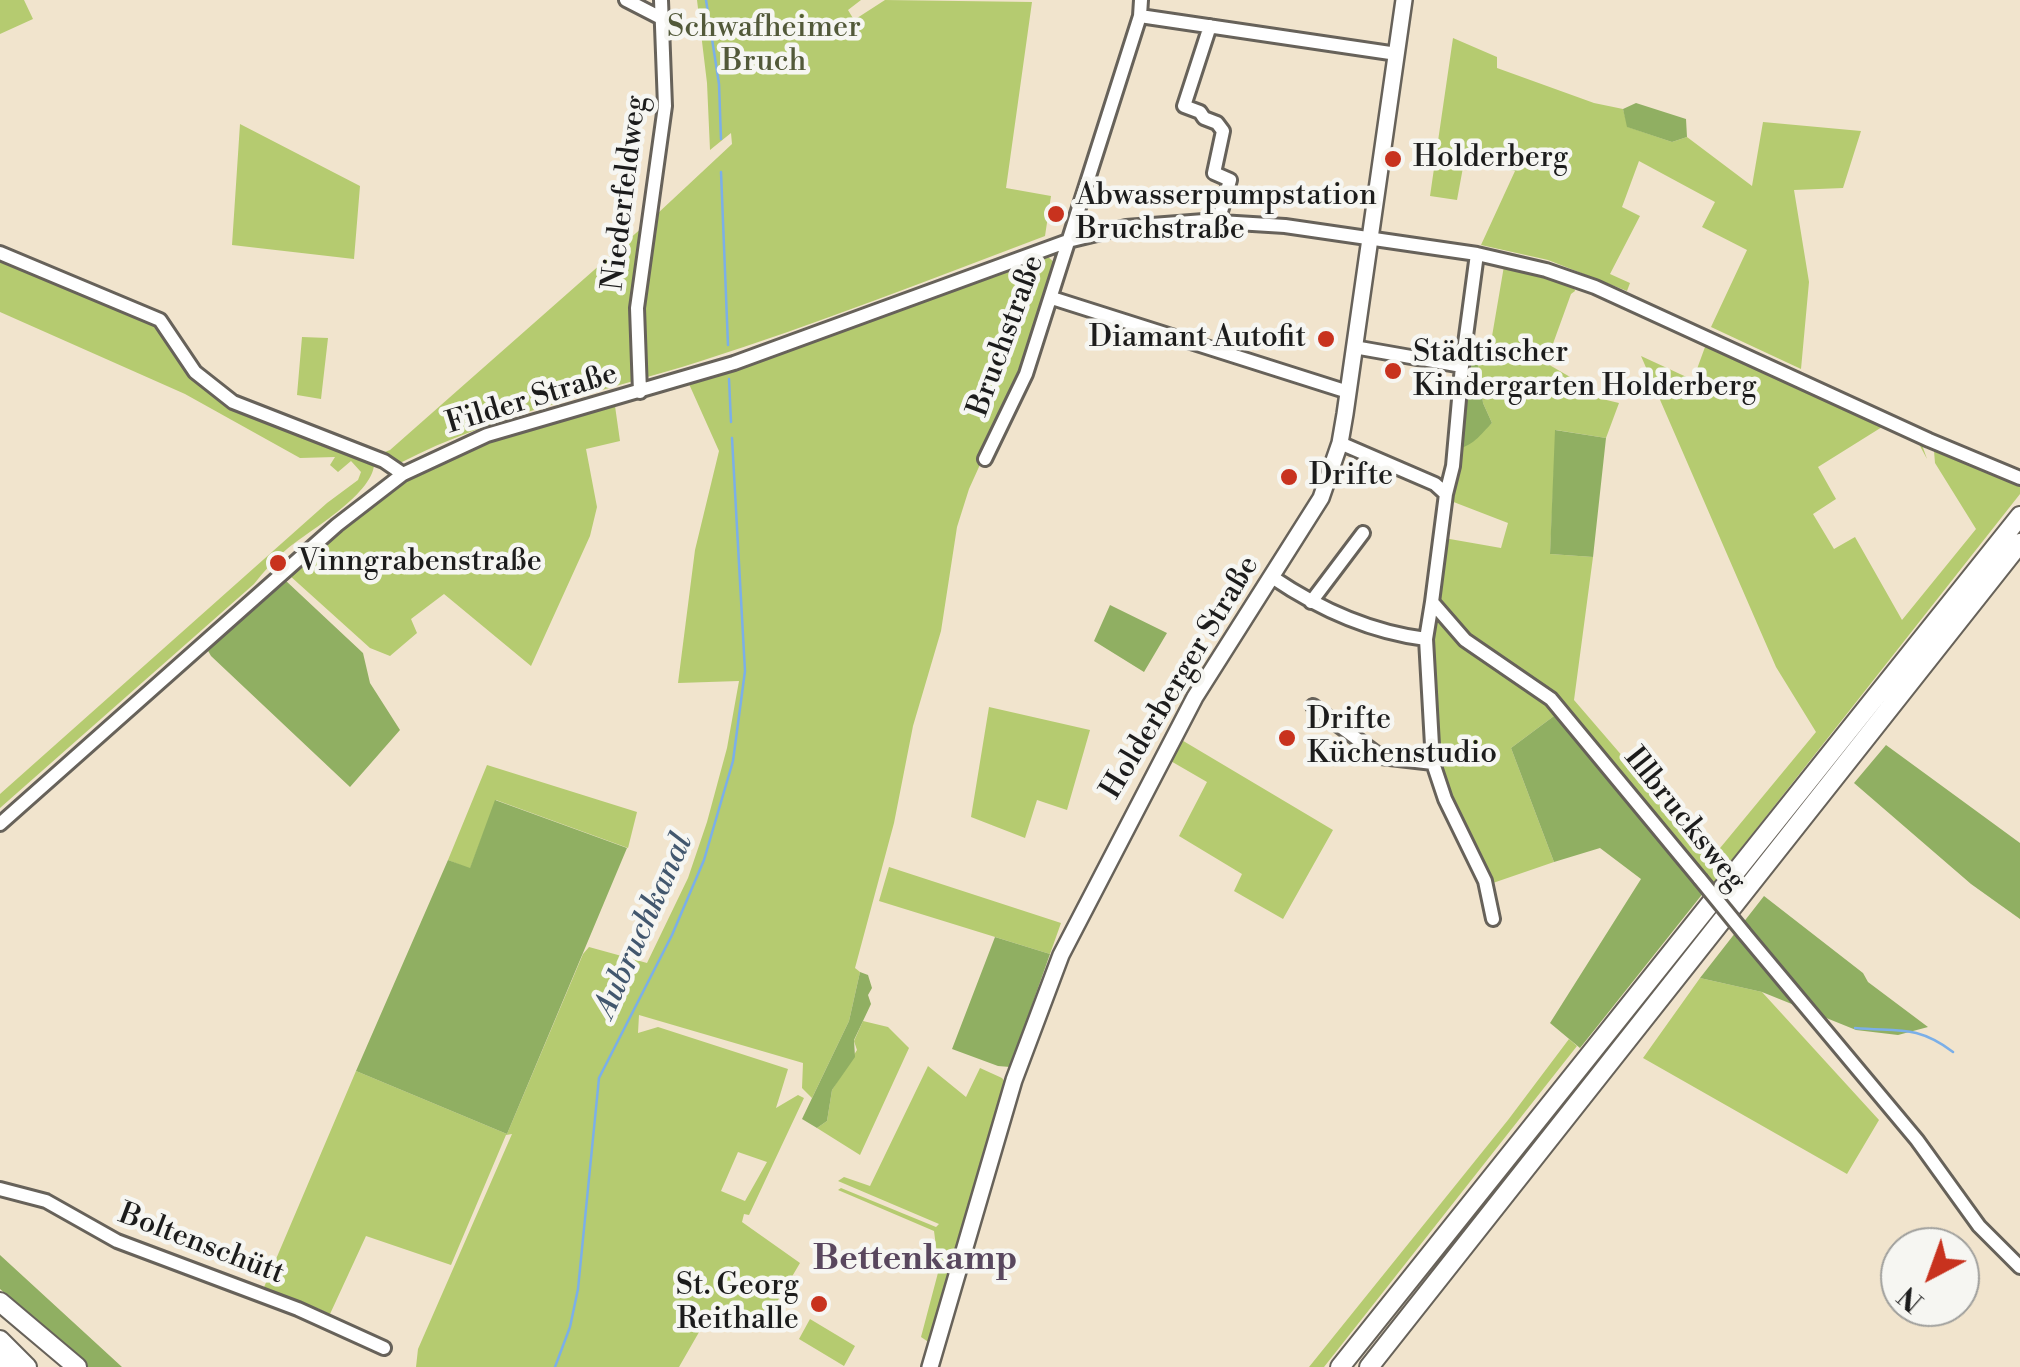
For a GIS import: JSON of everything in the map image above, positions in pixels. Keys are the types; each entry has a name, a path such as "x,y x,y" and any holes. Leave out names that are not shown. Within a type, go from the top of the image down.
{"highway":[{"path":"1340,1367 2020,516"},
{"path":"1370,1367 1534,1154 2020,544"},
{"path":"0,1306 57,1367"},
{"path":"0,1306 77,1367"},
{"path":"0,1340 27,1367"},
{"path":"0,1358 8,1367"}],"main road":[{"name":"Holderberger Straße","path":"930,1367 1014,1080 1061,954 1195,697 1321,498 1340,443 1404,0"}],"street":[{"path":"626,0 663,19"},
{"name":"Niederfeldweg","path":"640,392 637,308 665,106 661,0"},
{"name":"Bruchstraße","path":"985,458 1018,393 1052,298 1140,16 1141,0"},
{"path":"1140,16 1396,54"},
{"path":"1210,26 1184,106 1200,112 1223,131 1214,174 1230,180 1220,215"},
{"name":"Filder Straße","path":"0,824 336,524 403,474 486,435 640,392 825,332 1068,241 1126,227 1204,221 1285,226 1477,254 1546,270 1594,287 2020,478"},
{"path":"0,252 160,320 195,372 233,402 384,461 403,474"},
{"path":"1477,254 1453,466 1426,638 1433,763 1445,799 1485,881 1494,919"},
{"path":"1052,298 1348,392"},
{"path":"1354,347 1462,366"},
{"path":"1340,443 1434,484 1446,494"},
{"path":"1310,602 1363,533"},
{"path":"1272,577 1310,602 1381,632 1426,638"},
{"name":"Illbrucksweg","path":"1432,602 1465,640 1551,699 1918,1140 1980,1226 2020,1267"},
{"path":"1312,706 1381,758 1433,763"},
{"name":"Boltenschütt","path":"0,1190 46,1200 117,1241 298,1309 384,1348"}],"green space":[{"path":"0,0 24,0 33,19 0,34"},
{"name":"Schwafheimer Bruch","path":"697,0 861,0 848,10 854,20 885,0 1032,2 1006,188 1051,196 1045,236 744,347 473,431 400,463 377,455 390,450 644,226 646,242 656,236 657,214 732,144 731,133 710,150"},
{"path":"1453,38 1497,57 1497,68 1594,103 1623,109 1628,127 1672,142 1687,137 1752,186 1763,122 1861,131 1843,188 1794,190 1809,282 1801,369 1711,327 1747,250 1702,227 1715,202 1639,161 1622,207 1640,216 1610,274 1630,283 1627,291 1548,260 1481,245 1515,171 1464,162 1457,200 1430,196"},
{"path":"1636,103 1686,119 1687,137 1672,142 1627,127 1623,109"},
{"path":"240,124 360,186 354,259 232,245"},
{"path":"1046,255 1056,264 1025,365 969,489 957,527 941,631 913,726 894,823 855,968 860,972 849,1021 812,1098 802,1088 803,1063 639,1015 638,1033 658,1027 788,1069 776,1108 798,1095 804,1098 749,1215 744,1214 742,1222 800,1263 764,1324 714,1306 679,1367 416,1367 418,1349 512,1134 506,1135 451,1265 366,1236 330,1314 317,1308 314,1312 262,1292 356,1071 507,1134 583,954 589,947 647,963 688,878 707,822 727,748 739,681 678,683 695,550 719,451 689,384 772,358","holes":["738,1152 767,1162 745,1201 721,1191"]},
{"path":"0,257 158,323 213,393 374,461 365,485 340,510 283,553 254,584 0,808 0,794 327,503 358,480 361,472 351,461 338,472 330,465 335,457 300,458 185,394 0,312"},
{"path":"1504,266 1544,274 1574,287 1546,363 1596,392 1594,397 1619,403 1606,438 1556,430 1550,554 1593,557 1574,700 1711,859 1816,732 1776,667 1641,356 1693,380 1705,347 1661,326 1663,323 1921,442 1927,459 1919,444 1882,427 1818,467 1836,499 1813,514 1834,549 1855,537 1902,620 1976,529 1935,463 1934,451 2020,484 2020,494 1712,885 1564,707 1474,642 1440,604 1444,538 1501,548 1508,523 1451,501 1457,450 1492,423 1483,403 1476,347 1490,348"},
{"path":"302,337 328,338 321,399 297,395"},
{"path":"1458,343 1476,347 1483,403 1492,423 1474,442 1456,449 1449,448"},
{"path":"615,406 620,441 586,449 597,507 590,536 531,666 444,594 411,619 417,633 390,656 370,648 289,575 405,477 456,452"},
{"path":"1555,430 1606,438 1593,557 1550,554"},
{"path":"285,580 363,653 370,683 400,730 350,787 207,649"},
{"path":"1110,605 1167,633 1144,672 1094,641"},
{"path":"1434,616 1558,713 1511,748 1554,862 1490,884 1453,810 1437,763 1430,690"},
{"path":"989,707 1090,730 1067,810 1037,800 1025,838 971,817"},
{"path":"1558,713 1704,892 1580,1048 1550,1023 1641,879 1600,848 1554,862 1511,748"},
{"path":"1180,739 1333,830 1283,919 1234,891 1242,874 1179,836 1207,782 1169,760"},
{"path":"1886,745 2020,843 2020,919 1971,884 1854,783"},
{"path":"487,765 637,812 628,848 496,800 470,869 448,860"},
{"path":"495,800 627,848 507,1134 356,1071 448,860 470,868"},
{"path":"889,867 1061,923 1050,954 879,901"},
{"path":"1764,896 1928,1027 1898,1035 1856,1030 1762,992 1700,978"},
{"path":"995,937 1050,954 1010,1067 952,1049"},
{"path":"860,972 868,975 871,1004 854,1040 855,1057 832,1090 827,1121 817,1128 802,1119 849,1021"},
{"path":"1700,978 1762,992 1879,1120 1847,1174 1643,1058"},
{"path":"863,1021 888,1027 909,1048 860,1155 817,1128 827,1121 832,1090 857,1050 854,1041"},
{"path":"1569,1039 1577,1046 1324,1367 1309,1367 1508,1120"},
{"path":"928,1066 966,1097 980,1068 1002,1078 1007,1085 930,1343 921,1337 939,1269 934,1231 838,1190 936,1227 939,1224 838,1181 844,1177 870,1186"},
{"path":"0,1255 122,1367 87,1367 0,1289"},
{"path":"810,1319 855,1346 844,1366 799,1339"}],"waterway":[{"name":"Aubruchkanal","path":"706,0 719,84 721,139"},
{"name":"Aubruchkanal","path":"721,172 728,345"},
{"name":"Aubruchkanal","path":"729,379 731,422"},
{"name":"Aubruchkanal","path":"555,1367 570,1327 578,1289 599,1078 672,935 704,860 733,761 745,671 732,438"},
{"path":"1855,1028 1917,1033 1953,1052"}],"place":[{"name":"Holderberg","path":"1393,159"},
{"name":"Abwasserpumpstation Bruchstraße","path":"1056,214"},
{"name":"Diamant Autofit","path":"1326,339"},
{"name":"Städtischer Kindergarten Holderberg","path":"1393,371"},
{"name":"Drifte","path":"1289,477"},
{"name":"Vinngrabenstraße","path":"278,563"},
{"name":"Drifte Küchenstudio","path":"1287,738"},
{"name":"St. Georg Reithalle","path":"819,1304"}],"district":[{"name":"Bettenkamp","path":"915,1261"}]}
